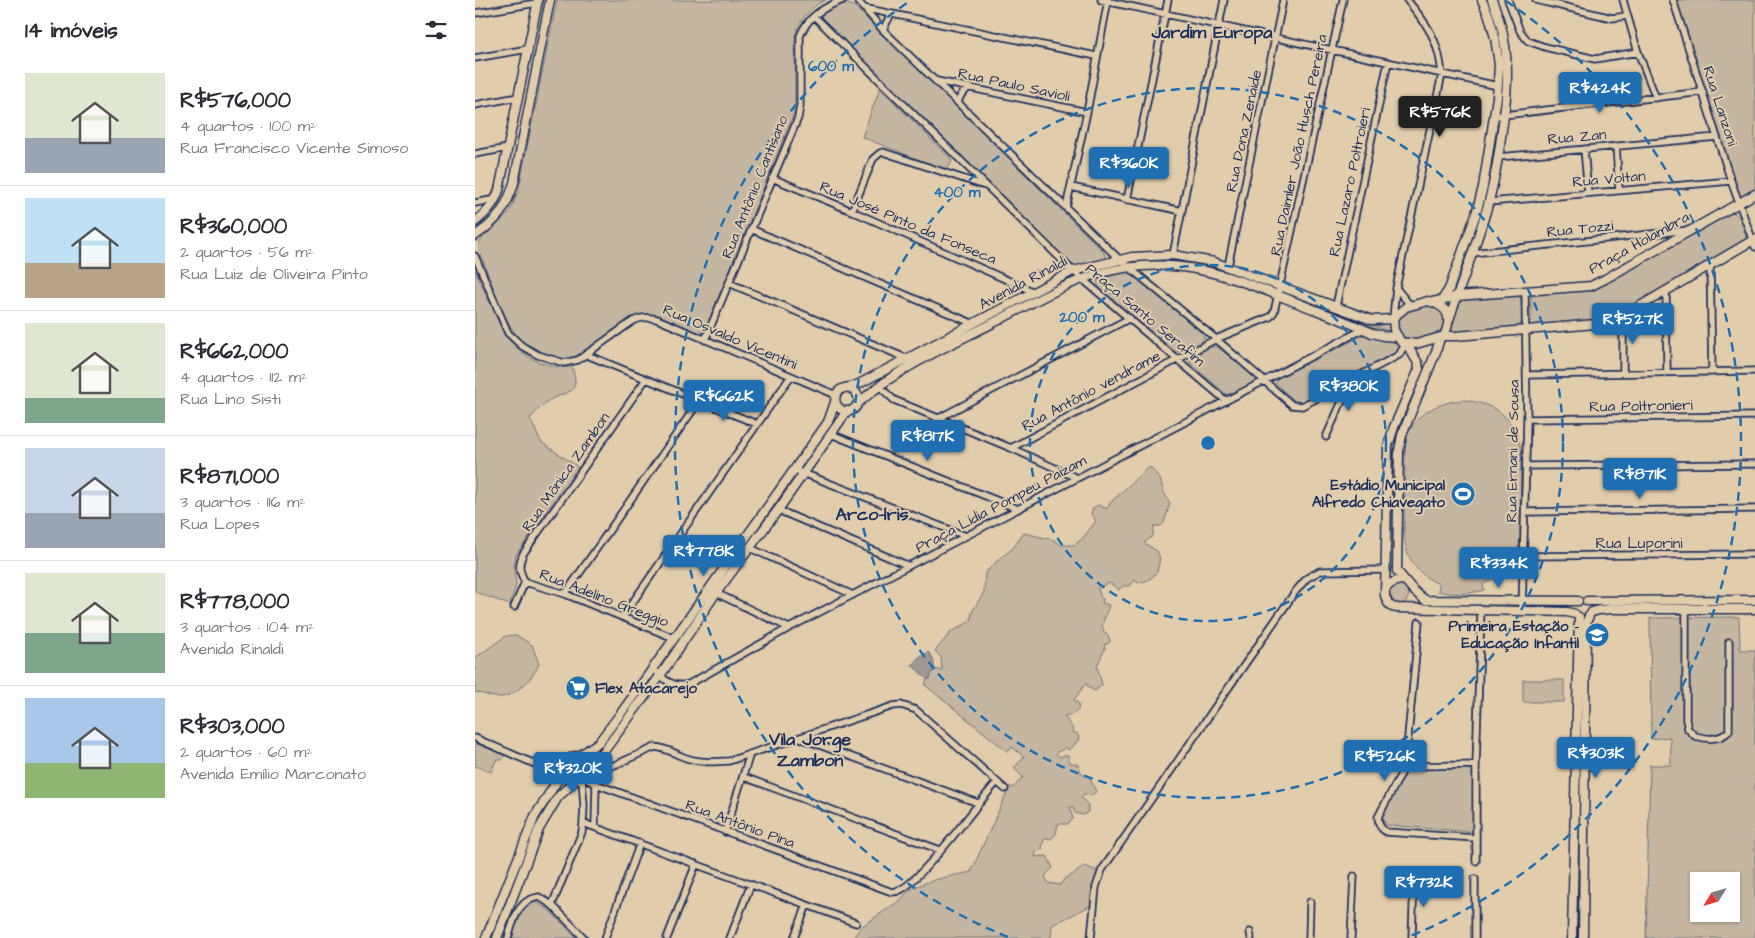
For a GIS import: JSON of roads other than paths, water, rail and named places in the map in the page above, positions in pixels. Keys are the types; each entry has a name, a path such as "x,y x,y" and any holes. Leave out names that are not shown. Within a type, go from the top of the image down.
{"main road":[{"path":"475,236 502,213 514,183 550,0"},
{"path":"1436,302 1449,289 1478,206 1495,116 1499,65 1495,38 1482,0"},
{"path":"1492,0 1504,35 1507,55 1508,82 1498,157 1489,202 1449,320 1399,443 1397,571 1413,591 1425,600 1578,602 1755,600"},
{"path":"475,222 485,214 496,200 538,1"},
{"name":"Praça Holambra","path":"1436,302 1457,296 1586,287 1598,283 1755,194"},
{"path":"1406,343 1416,344 1442,337 1607,323 1623,316 1710,265 1754,242"},
{"name":"Avenida Rinaldi","path":"849,388 908,359 1073,270 1119,259 1173,255 1200,259 1228,266 1372,320 1393,318"},
{"name":"Avenida Rinaldi","path":"858,403 879,386 917,362 1064,287 1084,279 1129,267 1164,265 1199,269 1279,295 1364,329 1397,338 1406,343"},
{"path":"1397,338 1393,318 1410,305 1427,301 1436,302 1442,306 1449,320"},
{"path":"1406,343 1418,363 1419,369 1389,441 1385,570 1385,590 1388,604 1392,607 1403,608 1567,612 1584,618 1599,610 1755,609"},
{"path":"497,938 539,829 558,797 583,776 598,759 660,676 831,434 847,412 854,409 858,403 856,392 849,388 841,389 835,399 828,422 795,470 599,742 579,756"},
{"path":"835,399 839,409 847,412"},
{"path":"1385,590 1389,584 1403,580"},
{"path":"1403,608 1410,603 1413,591"},
{"path":"1583,938 1586,623 1590,614 1591,604 1587,601"},
{"path":"1573,938 1577,615 1574,608 1578,602"},
{"path":"486,938 535,816 571,756 579,756 586,760 583,776"},
{"path":"564,768 568,777 583,776"}],"street":[{"name":"Rua Antônio Cantisano","path":"705,340 798,118 800,106 800,36 802,30 821,10 843,0"},
{"name":"Praça Santo Serafim","path":"857,0 883,30 1119,259 1293,405 1299,406 1352,379"},
{"path":"1101,0 1498,86"},
{"path":"1127,200 1168,0"},
{"path":"1173,255 1224,0"},
{"name":"Rua Dona Zenaide","path":"1228,266 1283,0"},
{"name":"Rua Daimler João Husch Pereira","path":"1279,295 1343,0"},
{"path":"1393,318 1395,288 1442,74 1441,59 1435,40 1425,22 1407,0"},
{"path":"1508,0 1520,32 1528,41 1595,59 1638,52"},
{"path":"1536,0 1611,18 1627,16"},
{"path":"1623,0 1638,52 1656,98"},
{"name":"Rua Lanzoni","path":"1673,0 1731,180 1754,242"},
{"path":"475,13 538,1"},
{"path":"1066,208 1108,1"},
{"path":"863,8 1096,56"},
{"path":"883,30 891,14"},
{"name":"Praça Santo Serafim","path":"814,16 1073,270 1225,400"},
{"path":"475,58 528,49"},
{"name":"Rua Lazaro Poltroieri","path":"1336,306 1388,62"},
{"name":"Rua Paulo Savioli","path":"936,81 1087,112"},
{"path":"958,102 961,95 969,88"},
{"path":"1495,116 1703,92"},
{"path":"475,105 518,97"},
{"name":"Rua Zan","path":"1498,157 1717,137"},
{"path":"1616,146 1619,190"},
{"path":"475,154 508,148"},
{"path":"1584,149 1588,193"},
{"path":"852,211 873,159 883,152 987,187"},
{"name":"Rua José Pinto da Fonseca","path":"772,178 852,211 1034,292"},
{"name":"Rua Voltan","path":"1489,202 1731,180"},
{"path":"1071,187 1182,211"},
{"path":"475,203 496,200"},
{"path":"751,229 974,324"},
{"name":"Rua Tozzi","path":"1472,253 1691,230"},
{"name":"Rua Osvaldo Vicentini","path":"475,256 505,326 514,340 530,352 556,361 571,362 587,355 639,318 647,317 657,319 791,376 835,399"},
{"path":"1710,265 1712,372"},
{"path":"729,283 908,359"},
{"path":"1395,288 1410,305"},
{"name":"Rua Ernani de Sousa","path":"1522,612 1527,419 1525,291"},
{"path":"1666,291 1667,373"},
{"name":"Rua Antônio vendrame","path":"1011,448 1216,339 1270,317 1274,312 1279,295"},
{"path":"1623,316 1623,373"},
{"path":"937,418 1130,318"},
{"name":"Praça Lídia Pompeu Paizam","path":"653,668 667,682 686,685 789,628 1364,329"},
{"path":"1327,437 1352,379 1399,355 1406,343"},
{"path":"587,355 757,424"},
{"path":"1527,375 1755,371"},
{"path":"623,616 791,376"},
{"name":"Rua Mônica Zambon","path":"525,582 519,566 523,554 647,379"},
{"path":"879,386 887,396 894,400 1011,448 1077,478"},
{"path":"565,594 700,400"},
{"name":"Rua Poltronieri","path":"1527,419 1755,416"},
{"path":"831,434 1018,509"},
{"path":"1526,466 1755,464"},
{"path":"795,470 966,536"},
{"path":"1525,512 1755,509"},
{"path":"778,510 909,566"},
{"path":"739,548 750,548 853,595"},
{"name":"Rua Luporini","path":"1524,556 1755,554"},
{"path":"1091,938 1098,878 1109,858 1301,584 1307,578 1320,571 1385,570"},
{"path":"514,607 525,582"},
{"name":"Rua Adelino Greggio","path":"525,582 565,594 674,638"},
{"path":"717,593 789,628"},
{"path":"1686,609 1686,720 1688,729 1695,736 1714,739 1724,736 1729,732 1729,642"},
{"path":"1476,862 1476,765 1481,610"},
{"path":"1419,622 1405,766 1378,817 1381,829 1386,832 1475,838"},
{"path":"552,904 582,832 584,806 583,776 617,764 655,747 661,747 690,759 713,762 729,760 893,706 908,706 916,710 1005,789"},
{"path":"475,738 544,768 564,768"},
{"path":"800,738 978,803"},
{"path":"725,832 750,754"},
{"path":"1405,766 1476,765"},
{"name":"Rua Antônio Pina","path":"583,776 595,784 889,891 898,892 909,884 940,850"},
{"path":"744,777 940,850 997,782"},
{"path":"595,784 595,826"},
{"path":"583,823 856,923"},
{"path":"605,938 640,843"},
{"path":"667,938 695,864"},
{"path":"1351,938 1353,876"},
{"path":"1413,938 1414,878"},
{"path":"1475,879 1475,938"},
{"path":"729,938 751,884"},
{"path":"508,938 518,910 524,903 539,897 552,904 584,938"},
{"path":"1309,938 1310,902"},
{"path":"794,938 807,904"}],"place":[{"name":"Estádio Municipal Alfredo Chiavegato","path":"1463,494"},
{"name":"Primeira Estação - Educação Infantil","path":"1597,635"},
{"name":"Flex Atacarejo","path":"578,688"}],"district":[{"name":"Jardim Europa","path":"1212,32"},
{"name":"Arco-Íris","path":"872,514"},
{"name":"Vila Jorge Zambon","path":"810,750"}]}
